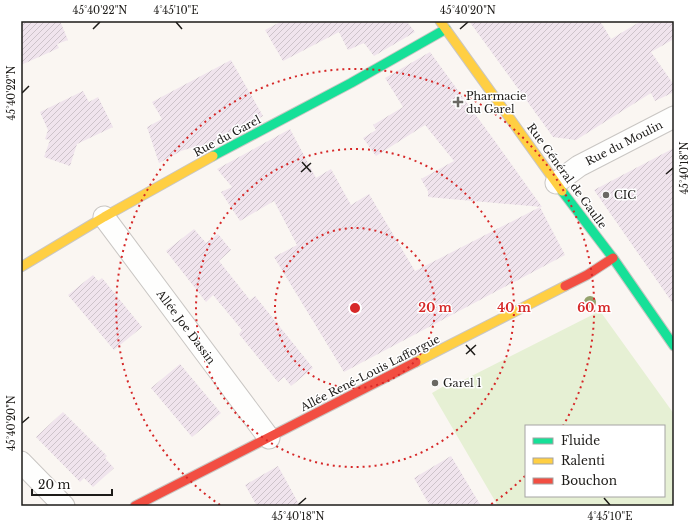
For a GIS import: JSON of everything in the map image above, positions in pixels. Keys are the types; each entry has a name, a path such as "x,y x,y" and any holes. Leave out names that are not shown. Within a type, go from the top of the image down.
{"street":[{"name":"Rue Général de Gaulle","path":"440,21 556,183 613,258 674,346"},
{"name":"Rue du Garel","path":"21,267 104,217 223,151 351,83 446,29"},
{"name":"Rue du Moulin","path":"556,183 579,166 674,117"},
{"name":"Allée Joe Dassin","path":"104,217 269,438"},
{"name":"Allée René-Louis Lafforgue","path":"135,506 587,276 613,258"},
{"path":"21,462 64,506"}],"green space":[{"path":"600,311 674,414 674,506 498,506 432,393 444,386 446,389"}],"building":[{"path":"21,21 60,21 68,40 57,44 59,48 21,65"},
{"path":"282,21 413,21 408,23 415,32 374,56 364,43 348,50 339,32 283,61 265,30"},
{"path":"469,21 600,21 611,39 641,21 674,21 674,39 651,52 674,85 674,92 655,101 651,93 576,140 553,137"},
{"path":"430,52 542,207 428,197 428,191 421,179 454,161 425,125 376,156 363,138 376,130 373,125 403,107 385,78"},
{"path":"231,60 263,116 200,149 197,146 181,151 159,163 147,127 162,119 152,102"},
{"path":"83,91 89,102 98,97 113,127 77,144 70,166 44,157 50,140 45,139 48,130 40,112"},
{"path":"290,129 316,178 331,169 351,205 369,194 415,271 540,207 565,255 344,372 274,257 297,245 274,201 240,221 221,192 232,187 217,169"},
{"path":"674,148 674,305 594,190"},
{"path":"194,229 206,243 218,234 231,250 219,261 250,300 255,296 313,368 291,386 284,377 278,382 239,334 242,330 213,295 206,302 166,251"},
{"path":"93,275 98,281 102,278 142,327 114,350 68,295"},
{"path":"180,364 221,413 192,437 151,388"},
{"path":"63,412 107,456 105,458 114,468 93,487 84,478 80,482 36,437"},
{"path":"451,456 481,506 430,506 414,478"},
{"path":"278,466 300,506 257,506 245,485"}],"traffic: fast":[{"path":"213,156 351,83 446,29"},
{"path":"562,191 613,258 674,346"}],"traffic: slow":[{"path":"440,21 562,191"},
{"path":"21,267 104,217 213,156"},
{"path":"416,362 565,286"}],"traffic: jam":[{"path":"565,286 587,275 613,258"},
{"path":"135,506 416,362"}],"place":[{"name":"Pharmacie du Garel","path":"458,102"},
{"name":"CIC","path":"606,195"},
{"name":"Garel 1","path":"435,383"}]}
